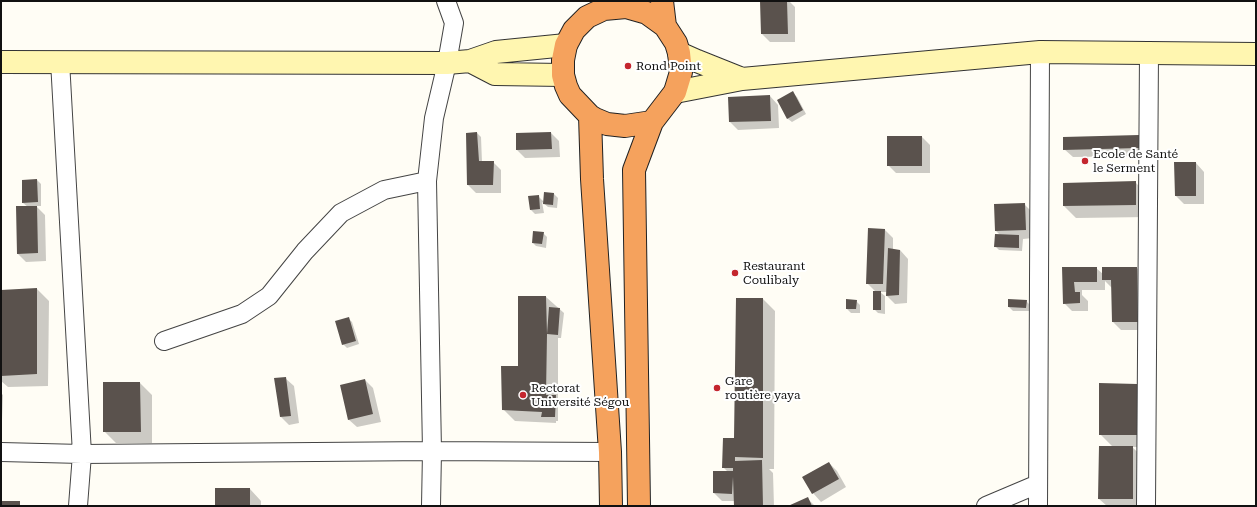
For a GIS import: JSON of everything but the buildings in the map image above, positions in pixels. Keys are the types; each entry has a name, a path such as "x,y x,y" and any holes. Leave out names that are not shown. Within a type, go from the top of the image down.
{"highway":[{"path":"662,1 665,26"},
{"path":"639,506 634,170 652,122 675,92 681,72 679,53 676,43 665,26 647,13 626,7 606,5 588,17 574,30 566,45 562,60 563,75 566,86 570,95 590,116 607,124 625,126 652,122"},
{"path":"590,116 592,178 610,452 611,506"}],"street":[{"path":"431,506 432,451 427,181 434,118 447,63 454,23 446,1"},
{"path":"1,62 447,63 470,61 496,52 566,45"},
{"path":"1038,506 1040,52"},
{"path":"675,92 742,79 1040,52 1256,54"},
{"path":"679,53 742,79"},
{"path":"1146,506 1149,53"},
{"path":"60,61 82,454 78,506"},
{"path":"470,61 494,74 563,75"},
{"path":"164,341 242,314 269,296 305,251 341,213 384,190 427,181"},
{"path":"1,452 82,454 432,451 610,452"},
{"path":"986,506 1038,484"}],"place":[{"name":"Rond Point","path":"628,66"},
{"name":"Ecole de Santé le Serment","path":"1085,161"},
{"name":"Restaurant Coulibaly","path":"735,273"},
{"name":"Gare routière yaya","path":"717,388"},
{"name":"Rectorat Université Ségou","path":"523,395"}]}
